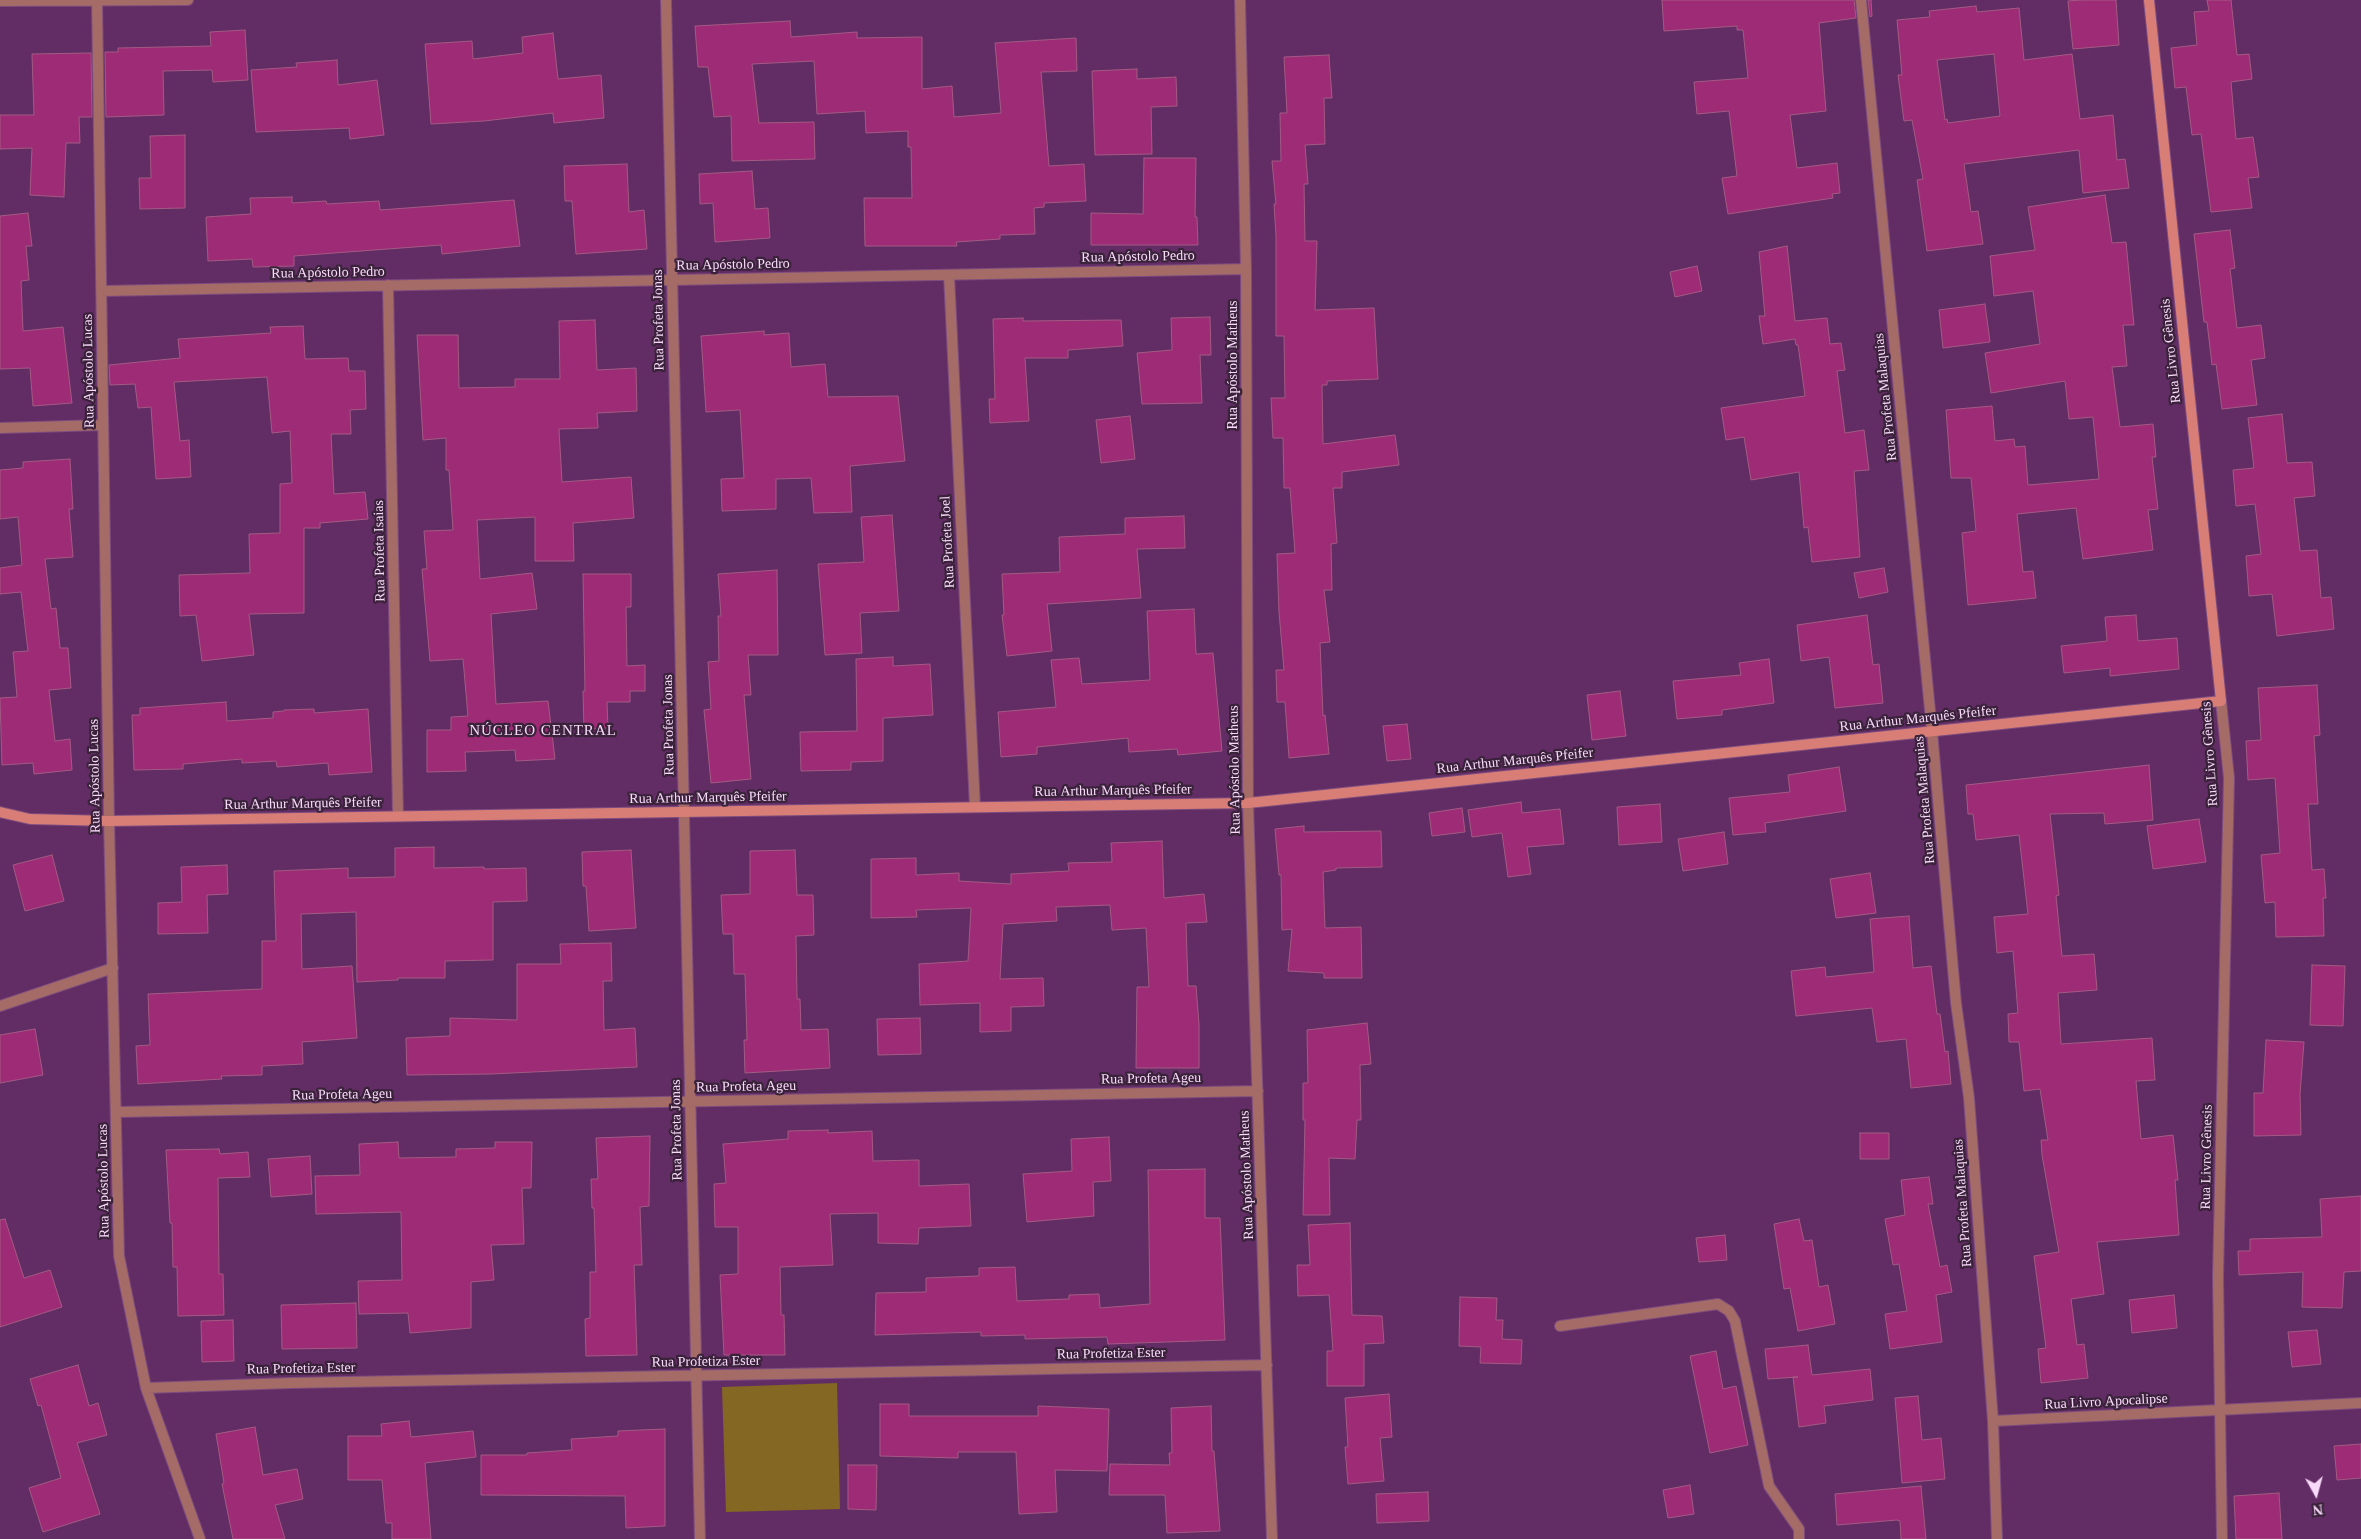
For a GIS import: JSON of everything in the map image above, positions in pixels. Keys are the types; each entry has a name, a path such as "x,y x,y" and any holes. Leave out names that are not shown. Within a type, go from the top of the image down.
{"street":[{"path":"0,1 188,0"},
{"name":"Rua Profeta Jonas","path":"666,0 700,1539"},
{"name":"Rua Apóstolo Matheus","path":"1240,0 1246,269 1248,803 1272,1539"},
{"name":"Rua Profeta Malaquias","path":"1861,0 1932,731 1956,1003 1969,1098 1993,1421 1997,1539"},
{"name":"Rua Livro Gênesis","path":"2149,0 2229,778 2218,1277 2222,1539"},
{"name":"Rua Apóstolo Lucas","path":"97,1 109,821 119,1256 146,1388 200,1539"},
{"name":"Rua Apóstolo Pedro","path":"101,291 1246,269"},
{"name":"Rua Profeta Joel","path":"949,275 975,807"},
{"name":"Rua Profeta Isaias","path":"388,285 398,816"},
{"path":"0,428 103,425"},
{"name":"Rua Arthur Marquês Pfeifer","path":"0,812 30,819 109,821 1248,803 2221,701"},
{"path":"0,1006 113,968"},
{"name":"Rua Profeta Ageu","path":"116,1112 1258,1091"},
{"path":"1560,1326 1718,1304 1729,1310 1735,1321 1769,1486 1798,1529 1799,1539"},
{"name":"Rua Profetiza Ester","path":"146,1388 300,1383 1267,1365"},
{"name":"Rua Livro Apocalipse","path":"1993,1421 2361,1402"}],"shaded area":[{"path":"837,1383 840,1509 726,1512 722,1387"}],"building":[{"path":"1662,0 1854,0 1856,18 1819,23 1826,111 1790,115 1797,168 1837,163 1840,193 1832,194 1833,198 1728,214 1722,178 1737,176 1729,111 1697,114 1694,82 1748,78 1743,30 1737,30 1737,26 1664,31"},
{"path":"1868,0 1871,0 1872,16 1870,17"},
{"path":"2116,0 2119,45 2073,49 2068,1"},
{"path":"2207,0 2231,0 2237,55 2249,54 2252,79 2231,82 2236,139 2253,137 2259,177 2248,178 2252,208 2211,212 2201,134 2192,135 2186,87 2175,88 2171,48 2197,45 2194,12 2209,11"},
{"path":"1976,6 1977,12 2019,8 2024,60 2072,54 2080,119 2113,115 2117,160 2125,159 2129,188 2083,193 2079,150 1964,164 1971,212 1978,211 1983,244 1927,251 1917,180 1923,179 1912,120 1904,121 1898,75 1902,75 1897,20 1930,17 1929,11","holes":["1994,54 2000,116 1948,123 1947,119 1945,120 1937,60"]},
{"path":"790,21 791,37 857,32 857,38 922,37 922,89 952,86 954,117 1001,113 995,43 1076,38 1077,71 1041,72 1049,166 1084,164 1086,201 1044,203 1044,207 1034,208 1035,234 1000,235 1000,239 956,242 957,246 865,246 864,198 912,198 911,147 908,147 908,131 866,133 865,111 817,114 814,61 752,64 759,123 814,122 815,159 732,161 731,116 714,117 708,67 698,67 695,26"},
{"path":"245,30 248,80 213,82 212,70 163,71 164,115 106,117 105,52 118,52 118,48 211,46 210,32"},
{"path":"553,33 558,79 601,75 604,118 554,123 553,113 484,121 431,124 425,44 472,41 473,59 523,53 522,37"},
{"path":"91,53 92,117 79,117 80,143 66,143 64,197 30,195 32,148 0,149 0,115 34,115 32,54"},
{"path":"1329,55 1332,98 1324,98 1325,144 1305,145 1308,184 1304,184 1305,241 1317,241 1315,310 1374,308 1378,379 1327,381 1327,385 1322,385 1323,444 1395,435 1399,465 1342,472 1342,488 1333,488 1337,543 1331,544 1332,590 1324,590 1330,642 1320,643 1323,716 1325,715 1329,754 1289,758 1285,702 1277,702 1276,670 1284,670 1277,554 1295,553 1290,488 1284,488 1283,438 1273,438 1271,398 1285,398 1284,336 1276,336 1276,236 1274,204 1276,204 1272,161 1281,161 1280,113 1287,113 1284,57"},
{"path":"337,60 338,85 377,80 384,135 350,139 349,128 256,132 251,70 297,67 296,63"},
{"path":"1137,69 1137,79 1176,77 1177,106 1151,107 1152,154 1095,155 1092,71"},
{"path":"185,135 185,208 140,209 139,178 151,178 150,136"},
{"path":"1144,158 1196,158 1195,217 1197,217 1198,245 1091,245 1091,213 1143,214"},
{"path":"627,164 629,212 644,210 647,249 576,254 572,201 565,201 564,166"},
{"path":"752,171 755,209 768,208 770,238 715,242 713,203 700,204 699,174"},
{"path":"2105,195 2112,243 2126,242 2134,325 2123,325 2127,366 2112,367 2120,427 2153,424 2156,457 2152,457 2158,509 2148,510 2153,550 2083,559 2076,508 2017,514 2023,572 2033,571 2036,598 1968,605 1962,533 1976,531 1971,478 1951,478 1946,410 1992,406 1995,441 2014,439 2015,447 2025,446 2028,485 2099,479 2093,417 2069,419 2065,381 1991,393 1985,353 2040,344 2033,291 1994,296 1990,256 2035,250 2028,207"},
{"path":"292,197 292,203 326,201 327,204 379,201 380,210 514,200 520,246 442,254 441,245 294,256 294,266 253,267 252,259 208,261 206,217 251,214 250,198"},
{"path":"28,213 32,246 26,246 29,280 21,281 23,331 63,327 72,403 33,406 30,368 0,369 0,216"},
{"path":"2230,230 2235,268 2230,269 2237,328 2261,325 2265,358 2251,360 2257,405 2222,409 2216,364 2212,365 2207,322 2204,322 2194,234"},
{"path":"1787,246 1795,321 1827,318 1830,344 1841,343 1845,370 1837,371 1845,433 1864,430 1869,470 1854,471 1860,557 1812,562 1808,527 1804,528 1799,472 1751,480 1744,437 1726,440 1721,408 1805,396 1798,345 1796,345 1795,339 1763,344 1759,316 1765,316 1759,252"},
{"path":"1697,266 1702,291 1675,297 1670,272"},
{"path":"1985,304 1990,342 1943,348 1939,310"},
{"path":"1210,317 1211,355 1200,355 1202,403 1142,404 1137,353 1172,350 1171,318"},
{"path":"1023,318 1023,321 1121,320 1123,346 1068,350 1068,358 1025,358 1029,421 990,423 989,399 995,399 993,319"},
{"path":"595,320 597,370 636,368 637,411 597,413 598,428 559,429 562,482 631,477 634,518 573,523 574,561 535,561 535,517 477,520 480,579 532,573 537,609 491,614 496,704 548,701 555,759 516,761 515,750 465,752 466,771 427,772 427,730 451,730 451,717 468,716 463,659 430,661 422,569 427,569 424,531 453,530 449,470 446,470 446,438 423,440 417,335 458,335 459,388 515,387 515,379 560,379 559,321"},
{"path":"303,326 305,359 348,358 349,371 365,371 366,409 350,410 351,434 331,434 334,494 365,492 368,519 320,523 320,528 304,528 304,613 249,614 254,655 202,661 196,615 180,616 179,575 250,573 249,534 280,533 280,484 292,483 290,431 272,433 267,377 174,382 180,441 189,440 191,477 156,479 151,407 138,408 135,384 110,385 109,365 180,358 178,339 271,333 270,327"},
{"path":"764,331 764,335 789,333 791,367 825,364 828,397 898,396 905,461 850,466 852,512 814,513 811,478 776,479 776,509 722,511 721,479 744,478 740,410 706,412 701,336"},
{"path":"2282,414 2287,463 2312,462 2315,496 2294,498 2300,551 2317,550 2321,598 2331,597 2334,629 2277,636 2272,594 2249,596 2246,556 2261,554 2255,504 2236,506 2233,470 2254,468 2248,418"},
{"path":"1130,416 1135,459 1101,463 1096,420"},
{"path":"70,459 73,509 69,509 73,557 45,559 51,609 56,608 60,648 68,648 71,688 49,690 55,741 70,739 72,770 34,774 33,763 2,765 0,698 17,697 13,652 28,651 21,592 0,594 0,568 22,565 18,517 0,519 0,470 23,468 23,462"},
{"path":"892,515 899,611 860,613 862,653 825,655 818,564 864,562 861,517"},
{"path":"1184,516 1185,548 1137,549 1141,598 1047,604 1052,651 1007,656 1002,615 1004,615 1002,574 1060,572 1059,537 1125,534 1125,518"},
{"path":"1884,568 1888,592 1859,598 1854,573"},
{"path":"777,570 778,655 748,655 751,695 744,695 751,779 711,783 704,710 711,709 708,662 719,661 718,616 721,616 718,574"},
{"path":"583,574 631,574 631,607 626,607 627,666 645,665 645,691 630,691 630,702 607,702 608,728 584,729"},
{"path":"1194,609 1196,654 1213,653 1222,751 1178,755 1177,749 1129,752 1128,738 1037,747 1037,754 1001,757 998,712 1056,707 1051,660 1079,658 1082,684 1150,680 1147,611"},
{"path":"1867,615 1873,665 1879,664 1883,703 1835,708 1829,657 1801,661 1797,625"},
{"path":"2136,615 2138,641 2177,638 2179,669 2110,676 2110,668 2064,673 2061,646 2107,641 2105,617"},
{"path":"893,657 893,666 930,664 933,715 883,718 883,761 851,762 851,770 801,771 800,732 857,731 856,659"},
{"path":"1769,659 1774,703 1722,710 1722,715 1677,719 1673,681 1741,675 1739,663"},
{"path":"2317,685 2320,735 2314,736 2318,804 2308,804 2312,870 2324,869 2326,898 2323,898 2324,936 2276,937 2275,902 2265,903 2261,855 2280,853 2275,778 2248,780 2246,741 2261,740 2258,688"},
{"path":"1620,691 1626,736 1592,740 1587,695"},
{"path":"226,702 227,721 273,718 273,712 284,710 314,709 314,713 368,709 372,772 329,775 328,763 277,767 276,761 242,763 242,759 183,764 183,769 134,770 132,715 140,715 140,708"},
{"path":"1407,724 1411,759 1387,761 1383,726"},
{"path":"2149,765 2153,820 2105,824 2104,813 2050,814 2059,895 2056,896 2062,956 2094,954 2097,990 2058,993 2061,1044 2152,1038 2155,1080 2136,1081 2141,1139 2173,1135 2178,1180 2175,1180 2179,1235 2097,1242 2104,1294 2071,1299 2077,1345 2084,1344 2088,1378 2041,1383 2038,1349 2046,1348 2034,1256 2059,1252 2042,1155 2041,1140 2048,1140 2040,1089 2024,1091 2019,1042 2009,1042 2008,1014 2018,1013 2013,951 1997,953 1994,917 2028,914 2019,835 1976,840 1973,814 1968,814 1966,785"},
{"path":"1839,767 1846,811 1765,823 1766,832 1733,835 1729,798 1790,792 1788,775"},
{"path":"1521,802 1522,813 1560,809 1564,844 1527,847 1531,874 1508,877 1502,833 1472,837 1468,810"},
{"path":"1660,804 1662,842 1619,845 1617,807"},
{"path":"1462,808 1465,832 1432,836 1429,813"},
{"path":"2199,819 2206,862 2153,869 2147,826"},
{"path":"1304,826 1304,832 1381,831 1382,867 1336,868 1336,870 1323,872 1325,928 1361,927 1362,978 1324,978 1324,973 1288,971 1292,929 1282,930 1281,875 1279,875 1275,829"},
{"path":"1724,832 1728,864 1683,871 1678,839"},
{"path":"1162,841 1164,898 1204,894 1207,922 1186,923 1188,986 1196,986 1199,1024 1199,1068 1136,1068 1137,987 1149,987 1146,928 1112,930 1110,905 1056,907 1057,921 1003,924 1000,979 1043,978 1044,1006 1011,1007 1011,1031 980,1032 980,1003 920,1005 919,964 968,961 971,908 916,910 917,917 871,918 871,859 916,858 916,875 959,873 959,881 1011,884 1011,874 1069,871 1068,863 1112,862 1111,843"},
{"path":"434,847 434,868 526,868 527,901 493,902 493,960 445,961 445,978 398,978 398,980 357,982 356,912 301,914 302,969 352,966 357,1038 302,1042 303,1064 262,1066 262,1075 221,1076 222,1079 138,1084 136,1046 150,1045 148,994 262,989 262,941 276,941 274,871 348,868 348,878 395,877 395,848"},
{"path":"631,850 636,928 589,931 586,886 583,886 582,852"},
{"path":"795,850 797,895 813,895 814,935 796,936 797,999 800,999 801,1030 828,1029 830,1068 745,1073 744,1040 747,1040 745,974 734,974 733,934 723,934 721,895 750,894 750,851"},
{"path":"52,855 64,901 25,911 13,865"},
{"path":"227,865 228,894 207,895 208,933 158,934 158,903 182,902 181,867"},
{"path":"1870,873 1876,913 1836,918 1830,879"},
{"path":"1909,916 1913,968 1931,966 1937,1014 1940,1014 1945,1052 1948,1051 1951,1084 1911,1088 1906,1039 1877,1042 1872,1008 1796,1016 1791,971 1825,967 1826,977 1874,972 1870,919"},
{"path":"611,943 612,981 603,981 604,1030 635,1028 637,1067 491,1074 407,1075 406,1038 450,1036 450,1018 517,1020 517,964 561,964 560,944"},
{"path":"2312,965 2345,966 2343,1026 2310,1025"},
{"path":"920,1018 921,1054 878,1055 877,1019"},
{"path":"1367,1023 1371,1064 1360,1065 1361,1120 1357,1120 1355,1159 1329,1158 1330,1215 1303,1215 1305,1120 1303,1120 1303,1083 1308,1083 1307,1030"},
{"path":"35,1029 43,1075 0,1083 0,1035"},
{"path":"2266,1040 2304,1042 2300,1094 2301,1135 2254,1136 2254,1093 2263,1093"},
{"path":"828,1130 828,1133 872,1131 873,1161 919,1160 919,1186 969,1184 971,1226 919,1228 918,1244 878,1243 878,1213 830,1214 833,1265 780,1267 781,1315 784,1315 785,1355 724,1355 720,1275 738,1274 738,1227 715,1227 714,1184 726,1183 723,1144 788,1139 788,1131"},
{"path":"1860,1133 1889,1133 1889,1159 1860,1159"},
{"path":"650,1136 649,1206 640,1207 642,1265 634,1265 637,1355 586,1356 585,1319 590,1318 590,1272 596,1272 591,1179 598,1179 596,1138"},
{"path":"1109,1137 1111,1181 1093,1182 1094,1216 1027,1222 1023,1174 1072,1171 1071,1139"},
{"path":"398,1142 399,1158 456,1157 456,1149 495,1148 495,1142 532,1142 531,1188 522,1188 524,1244 491,1245 494,1280 471,1282 471,1328 410,1333 408,1313 359,1314 358,1281 402,1280 401,1212 316,1214 315,1176 360,1175 359,1144"},
{"path":"219,1149 220,1154 248,1152 250,1177 218,1178 219,1274 223,1274 224,1315 178,1316 177,1267 173,1267 172,1223 170,1223 166,1150"},
{"path":"310,1156 312,1194 271,1197 268,1159"},
{"path":"1205,1169 1205,1218 1220,1218 1225,1340 1108,1344 1107,1337 1025,1339 1025,1335 981,1336 981,1332 875,1335 876,1293 926,1292 926,1278 979,1276 979,1268 1015,1267 1017,1301 1069,1299 1069,1295 1099,1294 1100,1308 1150,1304 1148,1170"},
{"path":"1929,1177 1933,1204 1928,1204 1940,1267 1947,1265 1952,1292 1936,1295 1942,1342 1890,1349 1885,1314 1907,1311 1899,1264 1893,1265 1885,1219 1905,1215 1901,1180"},
{"path":"2361,1196 2361,1271 2344,1272 2342,1308 2302,1307 2303,1272 2239,1275 2238,1251 2250,1251 2250,1239 2322,1237 2320,1199"},
{"path":"5,1219 24,1278 50,1270 62,1307 0,1327 0,1220"},
{"path":"1799,1219 1804,1241 1812,1240 1819,1287 1828,1285 1835,1324 1798,1331 1790,1288 1784,1289 1774,1224"},
{"path":"1350,1223 1352,1315 1382,1316 1384,1343 1364,1344 1364,1386 1327,1386 1327,1351 1333,1351 1329,1295 1298,1296 1297,1265 1310,1265 1308,1225"},
{"path":"1725,1235 1727,1260 1699,1262 1696,1238"},
{"path":"2174,1295 2177,1328 2132,1333 2129,1300"},
{"path":"1460,1297 1497,1298 1496,1320 1503,1320 1502,1339 1522,1340 1521,1364 1480,1363 1481,1347 1459,1346"},
{"path":"356,1303 357,1348 282,1349 281,1305"},
{"path":"233,1320 234,1361 202,1362 201,1321"},
{"path":"2317,1330 2321,1364 2292,1367 2288,1332"},
{"path":"1808,1345 1812,1375 1870,1369 1873,1400 1824,1406 1826,1423 1799,1427 1793,1377 1768,1379 1765,1349"},
{"path":"1716,1351 1723,1389 1736,1386 1748,1445 1710,1453 1690,1356"},
{"path":"78,1365 89,1406 98,1403 107,1435 77,1443 100,1514 43,1532 29,1488 61,1478 41,1405 38,1406 30,1379"},
{"path":"1389,1394 1392,1437 1380,1438 1384,1481 1348,1484 1345,1447 1348,1447 1345,1398"},
{"path":"1918,1396 1922,1440 1941,1438 1945,1479 1902,1483 1895,1398"},
{"path":"880,1404 909,1404 909,1416 1038,1416 1038,1406 1109,1409 1107,1471 1055,1470 1057,1512 1019,1514 1016,1452 958,1452 958,1458 880,1456"},
{"path":"1211,1406 1212,1451 1214,1451 1220,1531 1167,1533 1165,1495 1109,1495 1110,1464 1170,1465 1169,1453 1172,1453 1171,1408"},
{"path":"409,1421 411,1437 473,1431 476,1457 425,1463 431,1539 392,1539 392,1523 386,1523 382,1480 348,1480 348,1436 382,1436 381,1424"},
{"path":"255,1427 263,1475 297,1469 303,1499 275,1505 285,1539 233,1539 222,1484 224,1483 216,1434"},
{"path":"665,1429 665,1526 626,1528 625,1496 481,1495 481,1455 527,1455 527,1453 572,1450 571,1439 618,1436 618,1431"},
{"path":"2361,1444 2361,1478 2337,1480 2334,1446"},
{"path":"848,1465 877,1465 876,1510 848,1509"},
{"path":"1690,1485 1694,1514 1668,1518 1663,1490"},
{"path":"1921,1486 1926,1539 1901,1539 1900,1521 1897,1520 1837,1525 1835,1494"},
{"path":"1428,1492 1429,1521 1377,1523 1376,1494"},
{"path":"2279,1493 2282,1539 2236,1539 2234,1496"}],"district":[{"name":"NÚCLEO CENTRAL","path":"543,731"}]}
